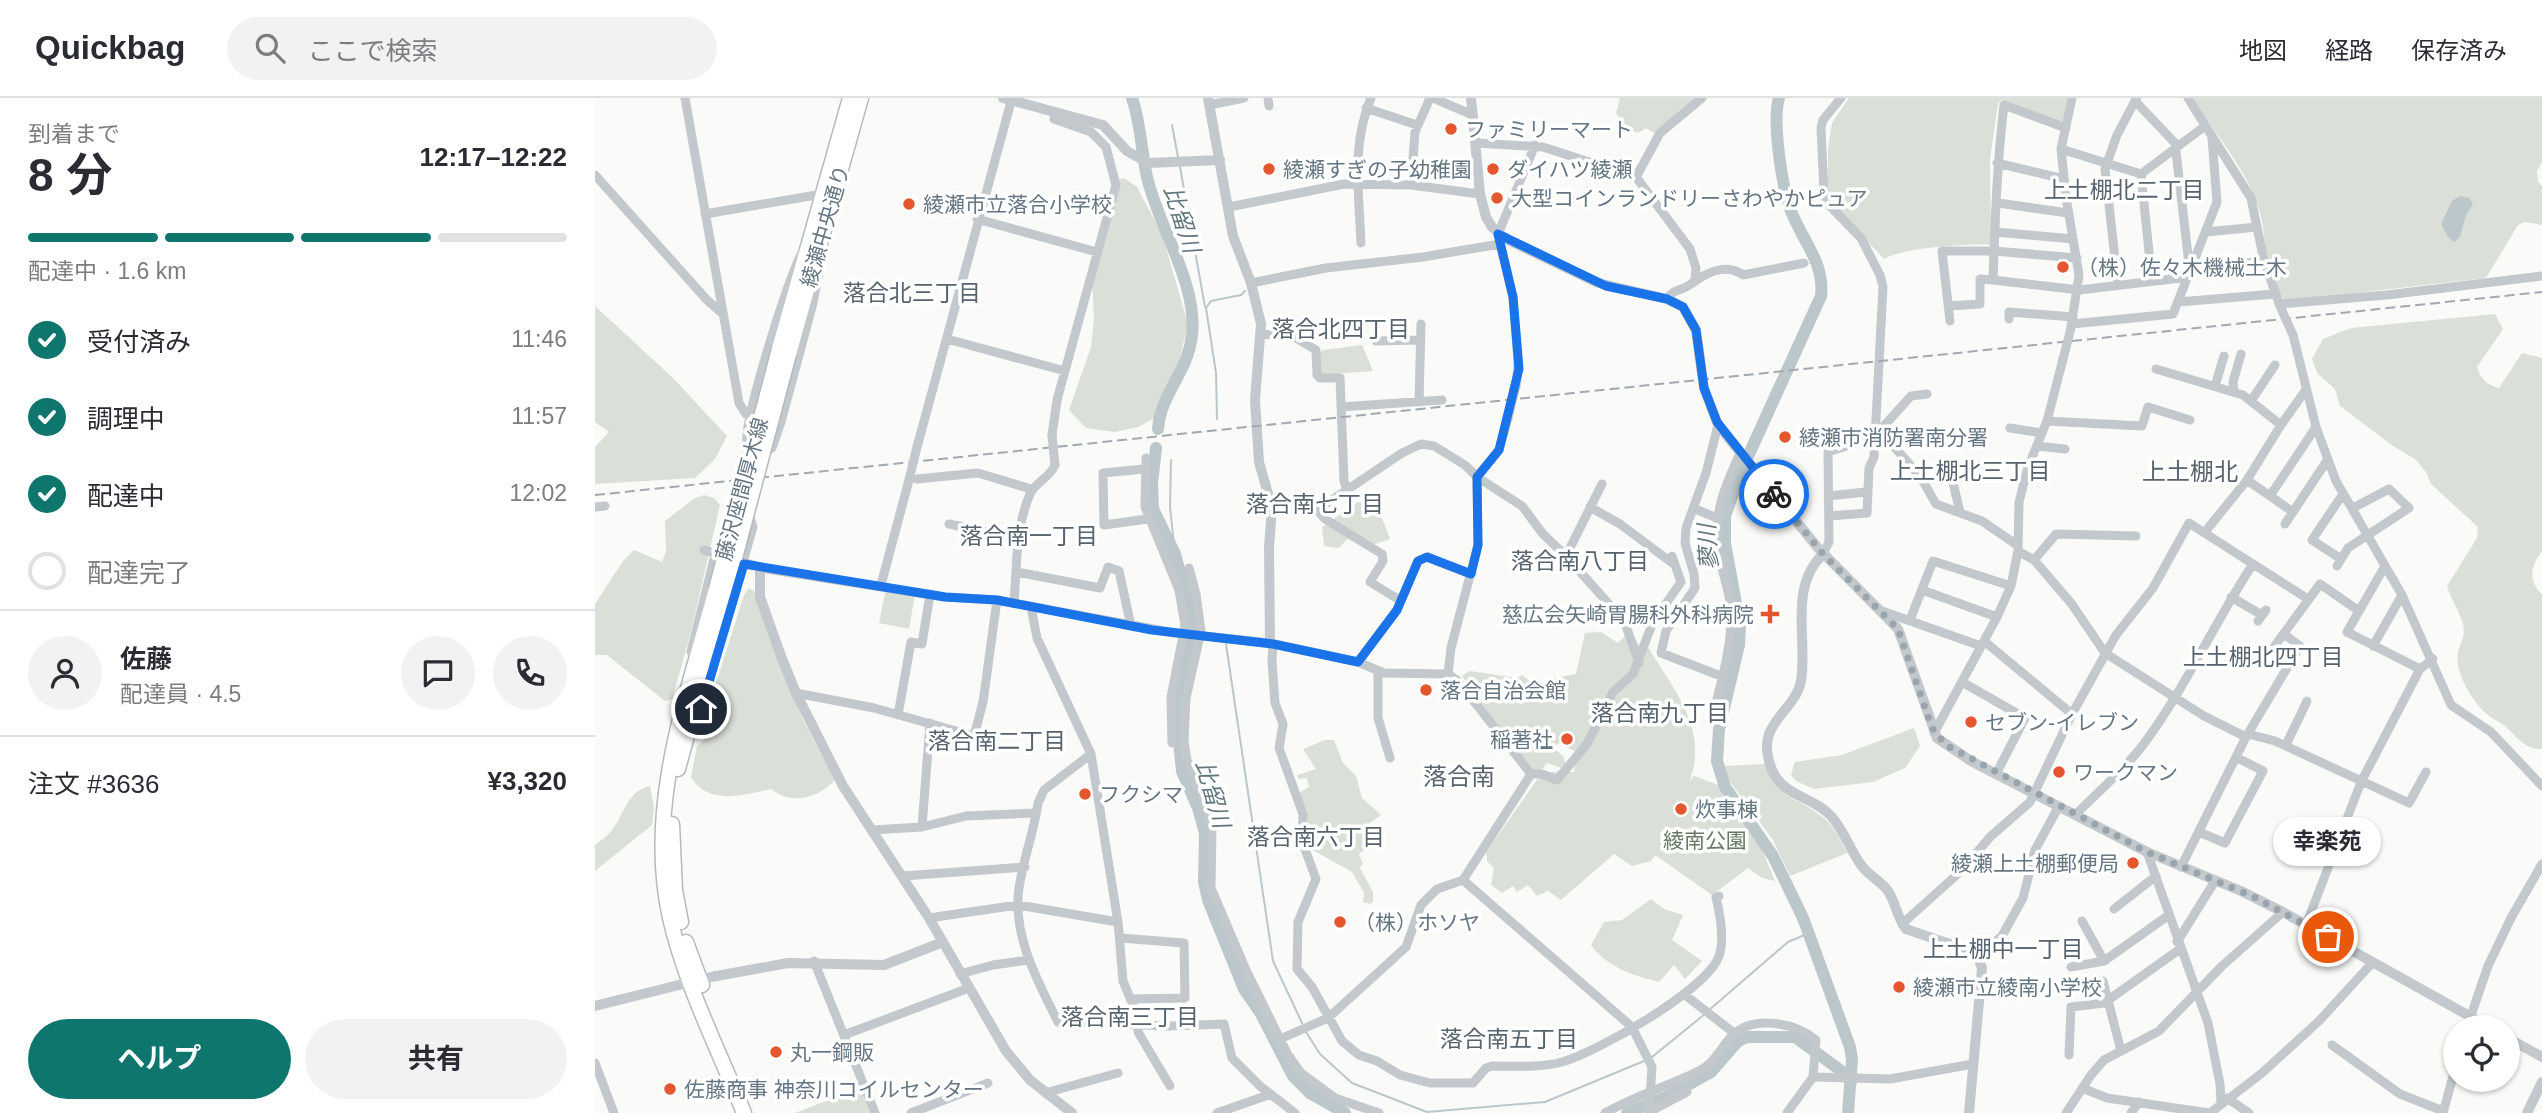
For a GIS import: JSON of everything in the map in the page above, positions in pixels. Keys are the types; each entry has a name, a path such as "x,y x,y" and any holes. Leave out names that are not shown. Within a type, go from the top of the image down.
{"main road":[{"name":"綾瀬中央通り","path":"816,238 822,194 851,98"},
{"name":"綾瀬中央通り","path":"784,351 816,238 861,98"},
{"name":"藤沢座間厚木線","path":"744,1113 696,981 679,915 674,877 672,819 679,763 784,351"},
{"name":"藤沢座間厚木線","path":"721,590 675,736 664,800 662,867 673,930 753,1113"}],"street":[{"path":"685,98 739,403 742,411 751,416 781,422"},
{"path":"1244,98 1209,101 1235,244 1251,283 1262,334 1255,379 1257,438 1260,471 1272,508 1269,547 1272,661 1275,703 1283,724 1279,748 1303,814 1302,841 1316,878 1298,922 1297,969 1312,987 1342,1041 1359,1055 1377,1061 1400,1075 1439,1084 1468,1084 1492,1066 1557,1063 1577,1057 1685,995 1697,985 1720,955 1721,919 1716,897 1719,896"},
{"path":"1361,243 1357,148 1366,108 1371,98"},
{"path":"1411,185 1417,125 1431,98 1473,114"},
{"path":"1448,674 1451,648 1478,545 1477,477 1499,450 1516,386 1518,362 1513,297 1499,239 1486,217 1480,194 1471,98"},
{"path":"1636,177 1660,133 1702,98"},
{"path":"1829,516 1867,513 1869,468 1874,457 1877,434 1883,287 1880,275 1861,238 1827,203 1824,193 1821,128 1823,120 1841,98"},
{"path":"1934,733 1997,618 2011,586 2017,548 2019,502 2047,421 2072,323 2079,290 2077,258 2068,214 2061,149 2072,98"},
{"path":"2188,98 2251,198 2264,261 2301,358 2305,391 2328,459 2343,494 2402,595 2433,659 2451,705 2491,732 2538,773 2542,786"},
{"path":"881,585 913,479 917,447 1008,99 1103,125 1143,161 1220,160"},
{"path":"2118,285 2105,169 2117,135 2136,100 2176,146 2190,273"},
{"path":"1993,280 1998,204 1997,163 2004,105 2066,128"},
{"path":"1366,108 1417,125"},
{"path":"1014,603 1018,538 1031,489 1045,479 1055,465 1052,435 1055,411 1116,185 1106,147 1091,132 1054,119 1055,112"},
{"path":"2141,174 2205,126"},
{"path":"2007,314 2072,323 2173,314 2217,202 2212,138"},
{"path":"1476,143 1527,148 1535,145 1558,150 1615,172 1636,177 1690,250 1696,268 1695,280"},
{"path":"1499,239 1535,145"},
{"path":"2061,149 2141,174"},
{"path":"1997,163 2064,179"},
{"path":"2141,174 2153,281"},
{"path":"595,175 722,313"},
{"path":"1229,207 1359,183 1411,185 1480,194"},
{"path":"705,214 822,194"},
{"path":"1998,204 2068,214"},
{"path":"977,219 1097,253"},
{"path":"2206,232 2257,227"},
{"path":"1996,232 2073,239"},
{"path":"816,238 824,255 813,303 775,445 766,451 750,446 747,442 751,416 775,326 796,262 816,238"},
{"path":"1251,283 1326,268 1423,257 1499,239 1606,286 1667,299 1683,307 1692,317 1696,330 1704,388 1719,425 1823,554 1898,629 1934,733 1946,745 1996,774 2147,852 2283,912 2373,962 2458,1015"},
{"path":"1950,321 1942,251 1994,251 2077,258"},
{"path":"1949,306 1980,304 1980,279 2079,290 2153,281 2264,261"},
{"path":"1667,299 1673,291 1727,268 1743,275 1804,263"},
{"path":"2280,305 2542,276"},
{"path":"2178,302 2275,294"},
{"path":"1419,402 1422,324"},
{"path":"1262,334 1294,337 1317,350 1317,375 1320,378 1340,378 1344,481 1347,489"},
{"path":"947,340 1065,371"},
{"path":"1376,341 1420,340"},
{"path":"2234,392 2233,382 2241,354"},
{"path":"2215,386 2224,356"},
{"path":"2251,401 2275,365"},
{"path":"2156,369 2234,392 2251,401 2281,425"},
{"path":"2205,532 2247,480 2305,391"},
{"path":"1927,394 1911,396 1877,434 1828,452 1829,542 1810,572 1803,595 1802,662 1798,690 1773,723 1768,753 1773,772 1786,788 1819,805 1835,819 1861,864 1888,891 1902,923 1913,934 1970,951 1978,957 1982,968 1969,1113"},
{"path":"1341,407 1442,400"},
{"path":"2047,421 2142,426 2148,407 2190,420"},
{"path":"1719,425 1706,473 1686,528 1685,543 1695,588 1666,631 1661,653 1721,676"},
{"path":"2270,496 2316,427"},
{"path":"2010,428 2042,433"},
{"path":"1877,434 1920,477 1936,504 1982,521 2033,559 2079,611 2105,653 2174,697 2247,736 2259,735 2286,746 2409,803 2426,772"},
{"path":"1272,508 1317,510 1391,460 1421,444 1441,450 1515,501 1626,626 1639,663"},
{"path":"2037,446 2065,449"},
{"path":"1146,458 1147,519 1170,562 1179,590 1186,634 1171,696 1172,743"},
{"path":"1712,718 1730,631 1731,611 1718,548 1717,518 1723,494 1744,458"},
{"path":"2285,524 2328,459"},
{"path":"1949,466 1960,512"},
{"path":"1145,469 1103,473 1104,525 1147,519"},
{"path":"913,479 978,473 1031,489"},
{"path":"2247,480 2293,512"},
{"path":"1566,556 1602,484"},
{"path":"2343,494 2312,540 2339,562 2348,548 2409,508 2389,489 2353,508"},
{"path":"1828,496 1866,492"},
{"path":"1531,774 1542,774 1557,780 1587,744 1613,692 1633,674 1653,622 1681,582 1673,560 1590,507"},
{"path":"1693,509 1717,518"},
{"path":"1317,510 1325,519 1382,554 1383,561 1370,582 1401,601"},
{"path":"675,736 688,667 715,555 731,516 743,514 750,518 753,527 744,564 701,709 679,763"},
{"path":"1902,923 1962,870 1990,837 2030,802 2105,653 2153,588 2189,523 2308,599"},
{"path":"949,524 1018,538"},
{"path":"2033,559 2056,534 2136,536"},
{"path":"703,550 760,568 930,594 997,600 1131,626 1272,643 1358,662 1378,671 1448,674 1458,681 1531,774"},
{"path":"1358,662 1397,610 1418,561 1427,557 1471,574"},
{"path":"1910,620 1933,561 2011,586"},
{"path":"2075,815 2141,748 2253,564"},
{"path":"2385,566 2347,632 2420,669"},
{"path":"1017,572 1100,587 1108,567 1119,571 1131,626"},
{"path":"760,568 760,597 796,693 843,786 929,918 1006,1051 1025,1075 1072,1113"},
{"path":"1189,568 1196,594 1200,636 1181,698 1187,760 1208,808 1212,827 1211,888 1280,1040 1301,1073 1335,1098 1379,1113"},
{"path":"2271,651 2320,584 2359,611"},
{"path":"1922,590 1997,618"},
{"path":"898,715 911,642 922,645 930,594"},
{"path":"2373,646 2402,595"},
{"path":"2231,597 2262,615"},
{"path":"796,693 898,715 974,736 983,702 997,600"},
{"path":"1031,607 1037,638 1091,754 1118,922 1123,981 1139,1026 1138,1032 1170,1086"},
{"path":"1882,611 1982,643 2072,714"},
{"path":"2181,867 2247,736 2300,646 2284,634"},
{"path":"2306,925 2361,782 2420,669 2433,659"},
{"path":"1378,671 1378,718 1390,758"},
{"path":"1962,682 2025,718 1996,774"},
{"path":"2286,746 2307,701"},
{"path":"922,827 930,723"},
{"path":"1091,754 1044,790 1036,813 1018,905 1028,960 1058,1022 1139,1026 1224,1024 1232,1058 1295,1113"},
{"path":"2199,832 2225,843 2263,771 2236,757"},
{"path":"1280,1040 1328,1018 1406,947 1426,898 1437,889 1464,880 1531,774"},
{"path":"1978,957 2002,936 2024,898 2035,850 2059,806"},
{"path":"872,830 922,827 966,817 1036,813"},
{"path":"2147,852 2197,993 2215,1055 2224,1101"},
{"path":"2471,1015 2488,966 2511,918 2542,864"},
{"path":"903,876 1025,867"},
{"path":"2114,909 2156,876"},
{"path":"1464,880 1632,1027 1652,1067 1649,1111"},
{"path":"2069,1055 2071,1007 2107,1001 2179,946 2215,881"},
{"path":"929,918 1018,905 1118,922"},
{"path":"2066,1113 2104,1060 2159,1031 2283,912"},
{"path":"2071,967 2104,961 2169,915"},
{"path":"2082,921 2104,961"},
{"path":"1120,938 1184,943 1185,998 1130,999"},
{"path":"595,1006 764,967 814,961 884,965 943,942"},
{"path":"960,974 1028,960"},
{"path":"814,961 875,1113"},
{"path":"2082,1088 2107,1098 2210,1113 2262,1073 2319,1021 2373,962"},
{"path":"2103,981 2121,1051"},
{"path":"844,1035 969,988"},
{"path":"1685,995 1734,1033"},
{"path":"1605,1113 1651,1090 1701,1070 1717,1058 1734,1033 1752,1026 1788,1024 1804,1031 1816,1042 1814,1077 1787,1113"},
{"path":"2332,1045 2400,1094 2443,1112 2449,1092"},
{"path":"2520,1045 2542,1057"},
{"path":"595,1063 614,1113"},
{"path":"1814,1077 1890,1079 1973,1065"},
{"path":"1045,1093 1118,1073"},
{"path":"2527,1113 2542,1082"},
{"path":"911,1113 988,1083"},
{"path":"1649,1111 1687,1092"},
{"path":"1217,1113 1271,1094"},
{"path":"2224,1101 2249,1113"},
{"path":"2131,1113 2139,1102"}],"green space":[{"path":"1620,98 1696,98 1654,133 1646,128 1638,133 1624,128 1616,113"},
{"path":"1849,98 2068,98 2062,121 2056,122 2002,100 1998,104 1990,159 1991,245 1936,247 1884,259 1835,207 1828,190 1828,149 1832,123"},
{"path":"2193,98 2542,98 2542,162 2537,171 2538,182 2542,186 2542,225 2525,222 2518,225 2486,278 2287,301 2280,295 2271,276 2262,221 2251,188"},
{"path":"1124,178 1137,187 1162,234 1188,324 1178,365 1155,418 1138,427 1115,432 1086,428 1069,410 1091,347 1094,320 1092,278 1116,180"},
{"path":"595,306 673,378 727,436 715,459 695,478 595,484 595,447 609,432 595,422"},
{"path":"2495,314 2503,329 2477,367 2485,381 2499,388 2522,353 2542,358 2542,551 2532,573 2534,584 2542,594 2542,749 2526,745 2482,710 2471,695 2459,669 2458,652 2464,630 2447,586 2477,538 2478,527 2431,484 2426,472 2415,459 2340,406 2335,389 2317,373 2312,359 2323,339 2351,328"},
{"path":"1362,345 1373,371 1321,375 1319,355 1323,350"},
{"path":"704,495 714,498 720,505 690,636 672,699 665,701 607,655 595,655 595,604 623,561 634,550 662,562 666,551 665,521 695,498"},
{"path":"1358,502 1376,510 1390,539 1373,545 1347,539 1339,548 1324,546 1322,527"},
{"path":"749,588 754,591 803,720 835,780 820,792 804,798 787,797 771,789 738,795 717,795 698,786 691,777 697,746 727,720 710,702 744,595"},
{"path":"886,589 915,594 909,629 879,623"},
{"path":"1601,632 1618,643 1627,634 1633,634 1638,644 1648,647 1677,694 1692,728 1694,763 1689,782 1694,776 1718,785 1726,801 1760,845 1775,881 1762,878 1748,868 1712,895 1655,855 1651,861 1632,866 1614,854 1561,900 1548,891 1537,896 1528,885 1517,892 1513,886 1502,893 1491,885 1494,868 1487,861 1486,852 1539,777 1520,757 1462,676 1470,671 1517,678 1522,675 1530,681 1527,695 1530,701 1537,700 1547,679 1576,674 1585,633","holes":["1559,743 1576,752 1574,772 1540,772 1547,763 1561,768 1565,764 1564,757 1554,748"]},
{"path":"1914,728 1920,746 1905,768 1873,782 1814,789 1796,781 1791,775 1795,762 1842,755"},
{"path":"1325,740 1334,740 1343,763 1356,776 1362,798 1381,815 1366,826 1369,842 1359,854 1363,864 1360,868 1373,892 1373,902 1370,904 1363,902 1364,893 1352,872 1311,849 1306,838 1307,811 1299,793 1309,787 1307,778 1299,779 1297,775 1316,769 1303,749"},
{"name":"綾南公園","path":"1765,764 1783,792 1830,824 1847,853 1790,876 1773,840 1725,775 1724,766"},
{"path":"650,786 654,808 652,825 595,871 595,845 610,832 631,798"},
{"path":"1651,899 1664,909 1683,915 1672,940 1702,961 1685,979 1674,965 1659,982 1630,973 1605,960 1591,945 1604,922 1622,920"},
{"path":"860,1088 870,1113 795,1113"}],"shaded area":[{"path":"2460,196 2469,198 2473,203 2465,218 2460,237 2454,242 2441,224 2452,201"}],"waterway":[{"name":"比留川","path":"1132,98 1152,196 1183,276 1192,316 1190,348 1164,404 1158,429"},
{"name":"蓼川","path":"1779,98 1777,138 1784,186 1791,211 1820,273 1821,296 1740,474 1725,516 1725,543 1740,625 1739,645 1719,729 1717,761 1725,787 1773,856 1803,918 1850,1047 1852,1059 1848,1113"},
{"path":"1172,125 1178,157"},
{"path":"1180,167 1205,307"},
{"path":"1217,419 1216,373 1206,308 1211,301 1241,295 1245,291"},
{"name":"比留川","path":"1156,448 1152,483 1153,509 1175,554 1192,617 1192,642 1180,691 1177,721 1182,771 1198,808 1205,833 1204,882 1208,900 1244,989 1260,1012 1293,1076 1310,1093 1345,1113"},
{"path":"1171,460 1170,507 1175,554"},
{"path":"1226,644 1273,961 1302,1023"},
{"path":"1709,1010 1788,942 1809,933"},
{"path":"1652,1057 1705,1014"},
{"path":"1306,1032 1320,1054 1352,1083 1427,1112 1545,1102 1644,1061"},
{"name":"比留川","path":"1627,1113 1666,1097 1711,1072 1738,1041 1747,1037 1795,1037 1840,1070 1851,1082"}],"railway":[{"path":"595,495 2542,292"}],"way so far":[{"path":"1774,494 1823,554 1898,629 1937,738 1971,761 2147,852 2252,896 2328,937"}],"place":[{"name":"ファミリーマート","path":"1451,129"},
{"name":"綾瀬すぎの子幼稚園","path":"1269,169"},
{"name":"ダイハツ綾瀬","path":"1493,169"},
{"name":"大型コインランドリーさわやかピュア","path":"1497,198"},
{"name":"綾瀬市立落合小学校","path":"909,204"},
{"name":"（株）佐々木機械土木","path":"2063,267"},
{"name":"綾瀬市消防署南分署","path":"1785,437"},
{"name":"慈広会矢崎胃腸科外科病院","path":"1770,614"},
{"name":"落合自治会館","path":"1426,690"},
{"name":"セブン-イレブン","path":"1971,722"},
{"name":"稲著社","path":"1567,739"},
{"name":"ワークマン","path":"2059,772"},
{"name":"フクシマ","path":"1085,794"},
{"name":"炊事棟","path":"1681,809"},
{"name":"綾瀬上土棚郵便局","path":"2133,863"},
{"name":"（株）ホソヤ","path":"1340,922"},
{"name":"幸楽苑","path":"2328,937"},
{"name":"綾瀬市立綾南小学校","path":"1899,987"},
{"name":"丸一鋼販","path":"776,1052"},
{"name":"佐藤商事 神奈川コイルセンター","path":"670,1089"}],"district":[{"name":"上土棚北二丁目","path":"2124,190"},
{"name":"落合北三丁目","path":"912,293"},
{"name":"落合北四丁目","path":"1341,329"},
{"name":"上土棚北三丁目","path":"1970,471"},
{"name":"上土棚北","path":"2190,471"},
{"name":"落合南七丁目","path":"1315,504"},
{"name":"落合南一丁目","path":"1029,536"},
{"name":"落合南八丁目","path":"1580,561"},
{"name":"上土棚北四丁目","path":"2263,657"},
{"name":"落合南九丁目","path":"1660,713"},
{"name":"落合南二丁目","path":"997,741"},
{"name":"落合南","path":"1459,776"},
{"name":"落合南六丁目","path":"1316,837"},
{"name":"上土棚中一丁目","path":"2003,949"},
{"name":"落合南三丁目","path":"1130,1017"},
{"name":"落合南五丁目","path":"1509,1039"}],"route":[{"path":"701,709 744,564 945,597 997,600 1152,630 1273,644 1358,662 1397,610 1418,561 1427,557 1471,574 1478,545 1477,477 1499,450 1519,369 1513,297 1498,234 1606,286 1667,299 1683,307 1692,317 1696,330 1704,388 1717,422 1774,494"}]}
